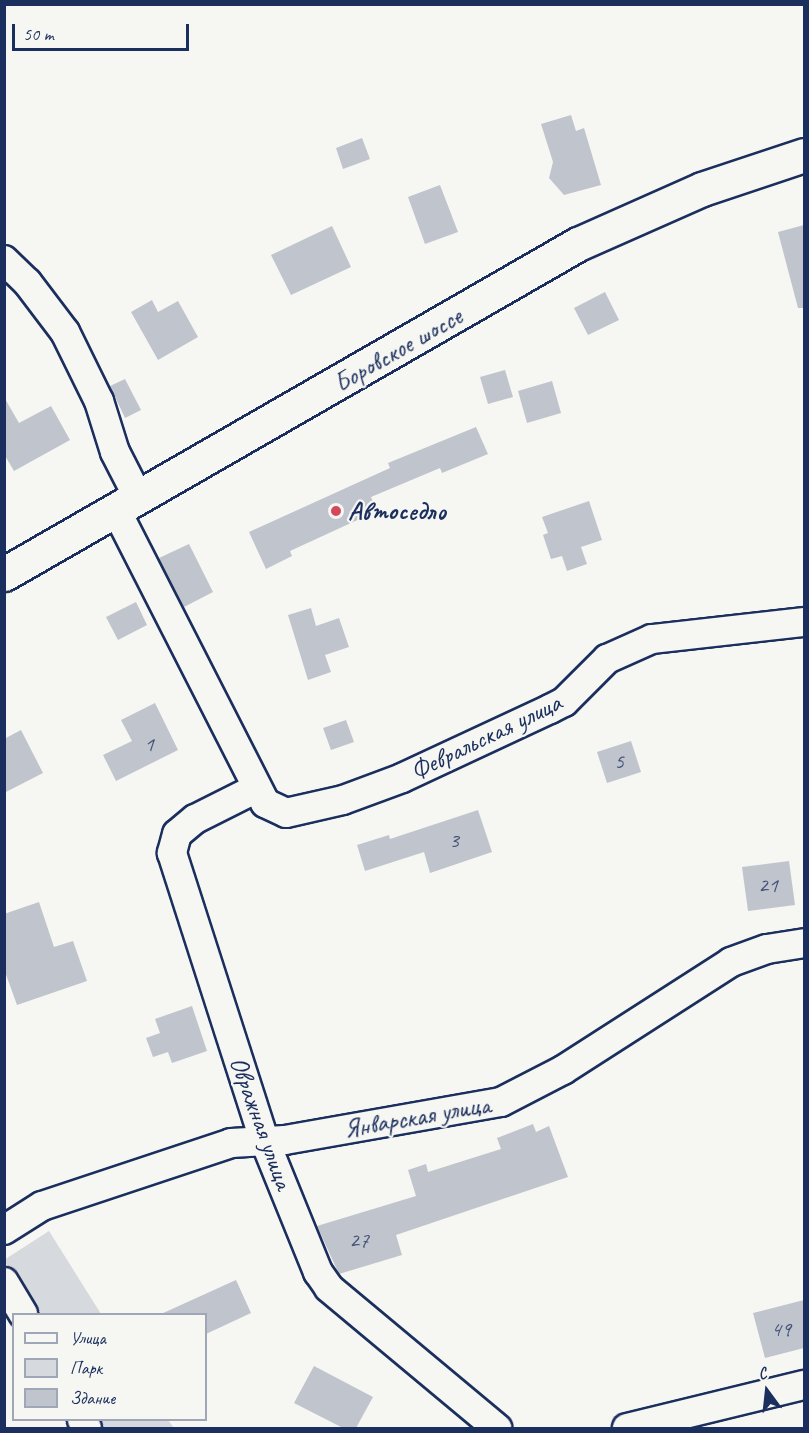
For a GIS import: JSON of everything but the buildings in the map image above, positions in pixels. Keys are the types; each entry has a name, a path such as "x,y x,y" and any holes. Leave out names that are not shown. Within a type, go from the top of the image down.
{"main road":[{"name":"Боровское шоссе","path":"4,574 578,244 702,189 804,155"}],"street":[{"path":"4,260 27,282 66,332 99,401 127,503 261,795"},
{"name":"Февральская улица","path":"261,795 286,813 299,811 402,778 564,702 607,659 652,639 804,622"},
{"name":"Овражная улица","path":"261,795 195,819 177,834 172,853 264,1139 318,1272 329,1288 496,1428"},
{"name":"Январская улица","path":"4,1230 24,1215 77,1194 231,1143 264,1139 285,1140 501,1102 563,1070 731,962 767,949 804,943"},
{"path":"4,1282 22,1313"},
{"path":"627,1428 804,1385"}],"green space":[{"path":"49,1231 100,1313 35,1313 4,1260"},
{"path":"98,1421 169,1421 174,1428 103,1428"}],"place":[{"name":"Автоседло","path":"336,511"}]}
